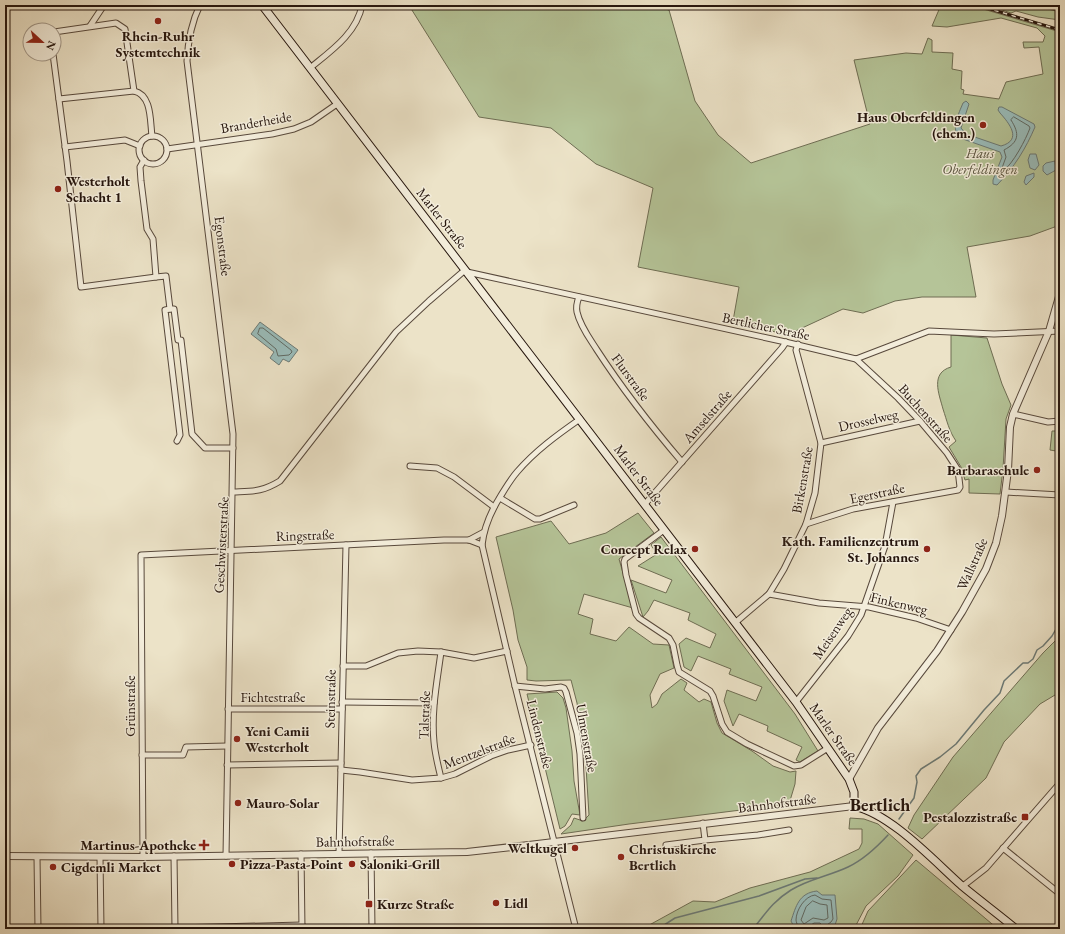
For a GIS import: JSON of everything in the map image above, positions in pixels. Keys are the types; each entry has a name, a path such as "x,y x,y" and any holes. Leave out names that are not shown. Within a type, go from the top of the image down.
{"main road":[{"name":"Marler Straße","path":"262,5 796,702 849,779 854,792 854,806"},
{"path":"854,806 867,810 888,821 963,886 1016,929"}],"street":[{"path":"90,26 104,5"},
{"name":"Egonstraße","path":"200,5 191,28 188,45 188,70 231,413 233,492"},
{"path":"310,68 347,36 355,23 362,5"},
{"path":"62,31 90,26 116,24 125,29 134,91"},
{"path":"54,62 81,287 166,276 170,309"},
{"path":"59,99 134,91 139,92 144,96 148,103 152,136"},
{"name":"Branderheide","path":"167,149 272,134 294,129 311,122 337,104"},
{"path":"152,136 160,138 167,149 165,157 159,162 151,164 144,160 140,153 140,146 145,140 152,136"},
{"path":"65,147 125,140 140,146"},
{"path":"144,160 140,167 141,181 147,229 153,239 156,277"},
{"name":"Bertlicher Straße","path":"466,271 798,344 856,359"},
{"name":"Geschwisterstraße","path":"226,856 233,492 261,491 280,481 396,332 429,301 466,271"},
{"name":"Wallstraße","path":"849,779 878,728 951,630 986,569 996,543 1006,492 1010,427 1013,414 1049,331 1060,293"},
{"name":"Flurstraße","path":"579,297 577,304 578,312 589,337 616,378 656,432 682,462"},
{"path":"177,441 180,435 165,310 170,309 174,309 178,340 181,340 192,434 205,448 233,448"},
{"path":"856,359 929,332 994,334 1060,331"},
{"name":"Amselstraße","path":"645,504 786,342"},
{"name":"Birkenstraße","path":"736,622 769,594 784,569 806,524 815,492 821,443 796,350 798,344"},
{"name":"Buchenstraße","path":"856,359 920,420 947,453 958,470 960,487 955,491"},
{"path":"1013,414 1048,422 1060,421"},
{"path":"482,545 484,532 494,506 516,473 531,457 580,419"},
{"name":"Drosselweg","path":"821,443 920,420"},
{"path":"410,466 437,468 454,477 494,506"},
{"name":"Egerstraße","path":"806,524 853,509 955,491"},
{"path":"1006,492 1060,495"},
{"path":"500,498 535,519 540,519 574,506"},
{"name":"Meisenweg","path":"796,702 856,624 864,607 885,546 893,502"},
{"path":"664,530 632,554 624,562 636,614 642,621 669,638 673,645 679,672 710,692 713,696 722,724 727,732 747,744 794,766 801,765 828,748"},
{"name":"Ringstraße","path":"469,540 484,532"},
{"name":"Ringstraße","path":"141,555 469,540 482,545"},
{"name":"Steinstraße","path":"339,853 346,545"},
{"name":"Lindenstraße","path":"482,545 515,686 576,929"},
{"name":"Grünstraße","path":"141,555 143,857"},
{"name":"Finkenweg","path":"769,594 819,603 869,607 916,618 951,630"},
{"path":"343,666 366,666 398,653 418,651 441,652 474,658 507,651"},
{"name":"Talstraße","path":"441,652 434,703 434,742 441,778"},
{"name":"Ulmenstraße","path":"515,686 545,689 564,688 577,733 580,754 583,818"},
{"path":"342,702 434,703"},
{"name":"Fichtestraße","path":"228,709 342,709"},
{"name":"Mentzelstraße","path":"341,770 412,780 441,778 455,774 491,756 508,750 531,745"},
{"path":"142,755 183,755 186,747 227,746"},
{"path":"227,765 341,763"},
{"path":"963,886 986,868 1058,789 1060,783"},
{"name":"Bahnhofstraße","path":"5,856 143,857 467,852 854,806"},
{"path":"703,824 705,840"},
{"name":"Bahnhofstraße","path":"666,845 758,835 789,830"},
{"path":"1003,848 1060,894"},
{"path":"371,853 372,929"},
{"path":"174,856 175,929 302,927 301,854"},
{"path":"37,857 38,929"},
{"path":"100,857 101,929"}],"green space":[{"name":"Haus Oberfeldingen","path":"411,5 650,5 669,10 695,101 718,135 751,163 870,124 854,60 906,53 922,54 928,38 932,40 932,52 953,53 952,69 962,71 961,89 964,90 963,94 999,99 1006,82 1043,74 1039,47 1024,48 1023,42 1043,42 1045,36 1037,28 1001,18 947,27 932,26 941,5 970,5 1060,32 1060,225 1030,236 967,247 976,297 922,297 895,301 863,313 843,309 787,335 733,321 739,287 638,267 653,188 596,164 551,128 479,117 410,7"},
{"path":"987,5 1013,5 1018,7 1024,5 1040,5 1040,7 1060,12 1060,20 1038,17 1016,11 1011,13"},
{"path":"951,335 987,338 1002,384 1011,405 1006,419 1000,494 969,493 969,479 965,480 961,467 949,447 956,441 947,422 938,391 938,379 944,370 951,367"},
{"path":"1052,431 1060,431 1060,447 1056,451 1050,450"},
{"path":"638,513 654,533 619,559 633,608 584,594 578,614 593,619 590,634 616,641 629,627 653,644 669,645 674,668 660,674 650,695 652,708 657,704 662,694 681,679 687,683 684,690 699,702 704,699 711,702 717,723 722,733 773,766 790,772 796,771 795,784 789,804 561,834 571,825 574,818 583,821 589,815 586,767 577,703 571,680 527,680 527,667 518,640 513,610 496,537 551,521 569,544 606,533"},
{"path":"661,537 795,714 818,751 800,762 796,760 802,747 767,731 768,726 739,714 733,726 724,701 727,690 756,701 762,687 729,674 731,669 698,656 691,671 684,667 679,644 686,638 710,648 716,634 688,620 690,613 654,600 643,617 631,580 666,593 672,580 638,566 657,554 651,545"},
{"path":"1060,636 1060,692 1040,704 1004,742 986,778 922,839 908,828 914,815 953,757 1043,653"},
{"path":"557,692 563,698 566,708 572,751 574,781 580,815 572,814 565,826 560,829 527,694"},
{"path":"850,818 864,819 878,824 913,855 898,876 866,906 854,929 642,929 693,901 715,902 750,888 810,872 859,849 862,843 862,829 849,829"},
{"path":"916,860 998,929 860,929 868,911"}],"water":[{"path":"966,101 969,104 961,128 966,134 1001,146 1008,143 1013,136 1010,126 998,110 999,107 1002,107 1034,124 1035,127 1024,150 1009,172 997,185 993,184 993,180 1002,157 1000,152 960,138 957,135 956,121 963,103"},
{"path":"1030,154 1036,154 1039,165 1035,170 1030,168 1028,160"},
{"path":"1055,161 1056,170 1047,175 1043,171 1043,166 1046,163"},
{"path":"1034,173 1034,177 1026,185 1024,182 1026,176"},
{"path":"260,322 298,350 289,362 283,359 279,365 270,358 274,352 251,334"},
{"path":"817,891 822,895 835,895 837,919 835,925 825,929 815,926 813,929 795,929 791,921 799,901 806,894"}],"waterway":[{"path":"899,819 914,798 917,782 916,776 921,769 940,757 956,744 1000,693 1004,681 1023,663 1028,663 1033,659 1037,650 1052,636 1060,622"},
{"path":"753,929 784,894 805,883 854,864 869,853 888,835"},
{"path":"658,929 675,918 759,896 805,879 817,878"}],"railway":[{"path":"977,5 1060,30"},
{"path":"5,756 6,767"},
{"path":"5,838 5,916"}],"place":[{"name":"Rhein-Ruhr Systemtechnik","path":"158,21"},
{"name":"Haus Oberfeldingen (ehem.)","path":"983,125"},
{"name":"Westerholt Schacht 1","path":"58,189"},
{"name":"Barbaraschule","path":"1037,470"},
{"name":"Concept Relax","path":"695,549"},
{"name":"Kath. Familienzentrum St. Johannes","path":"927,549"},
{"name":"Yeni Camii Westerholt","path":"237,739"},
{"name":"Mauro-Solar","path":"238,803"},
{"name":"Pestalozzistraße","path":"1025,817"},
{"name":"Martinus-Apotheke","path":"204,845"},
{"name":"Weltkugel","path":"575,848"},
{"name":"Christuskirche Bertlich","path":"621,857"},
{"name":"Pizza-Pasta-Point","path":"232,864"},
{"name":"Saloniki-Grill","path":"352,864"},
{"name":"Cigdemli Market","path":"53,867"},
{"name":"Lidl","path":"496,903"},
{"name":"Kurze Straße","path":"369,904"}],"district":[{"name":"Bertlich","path":"880,805"}]}
